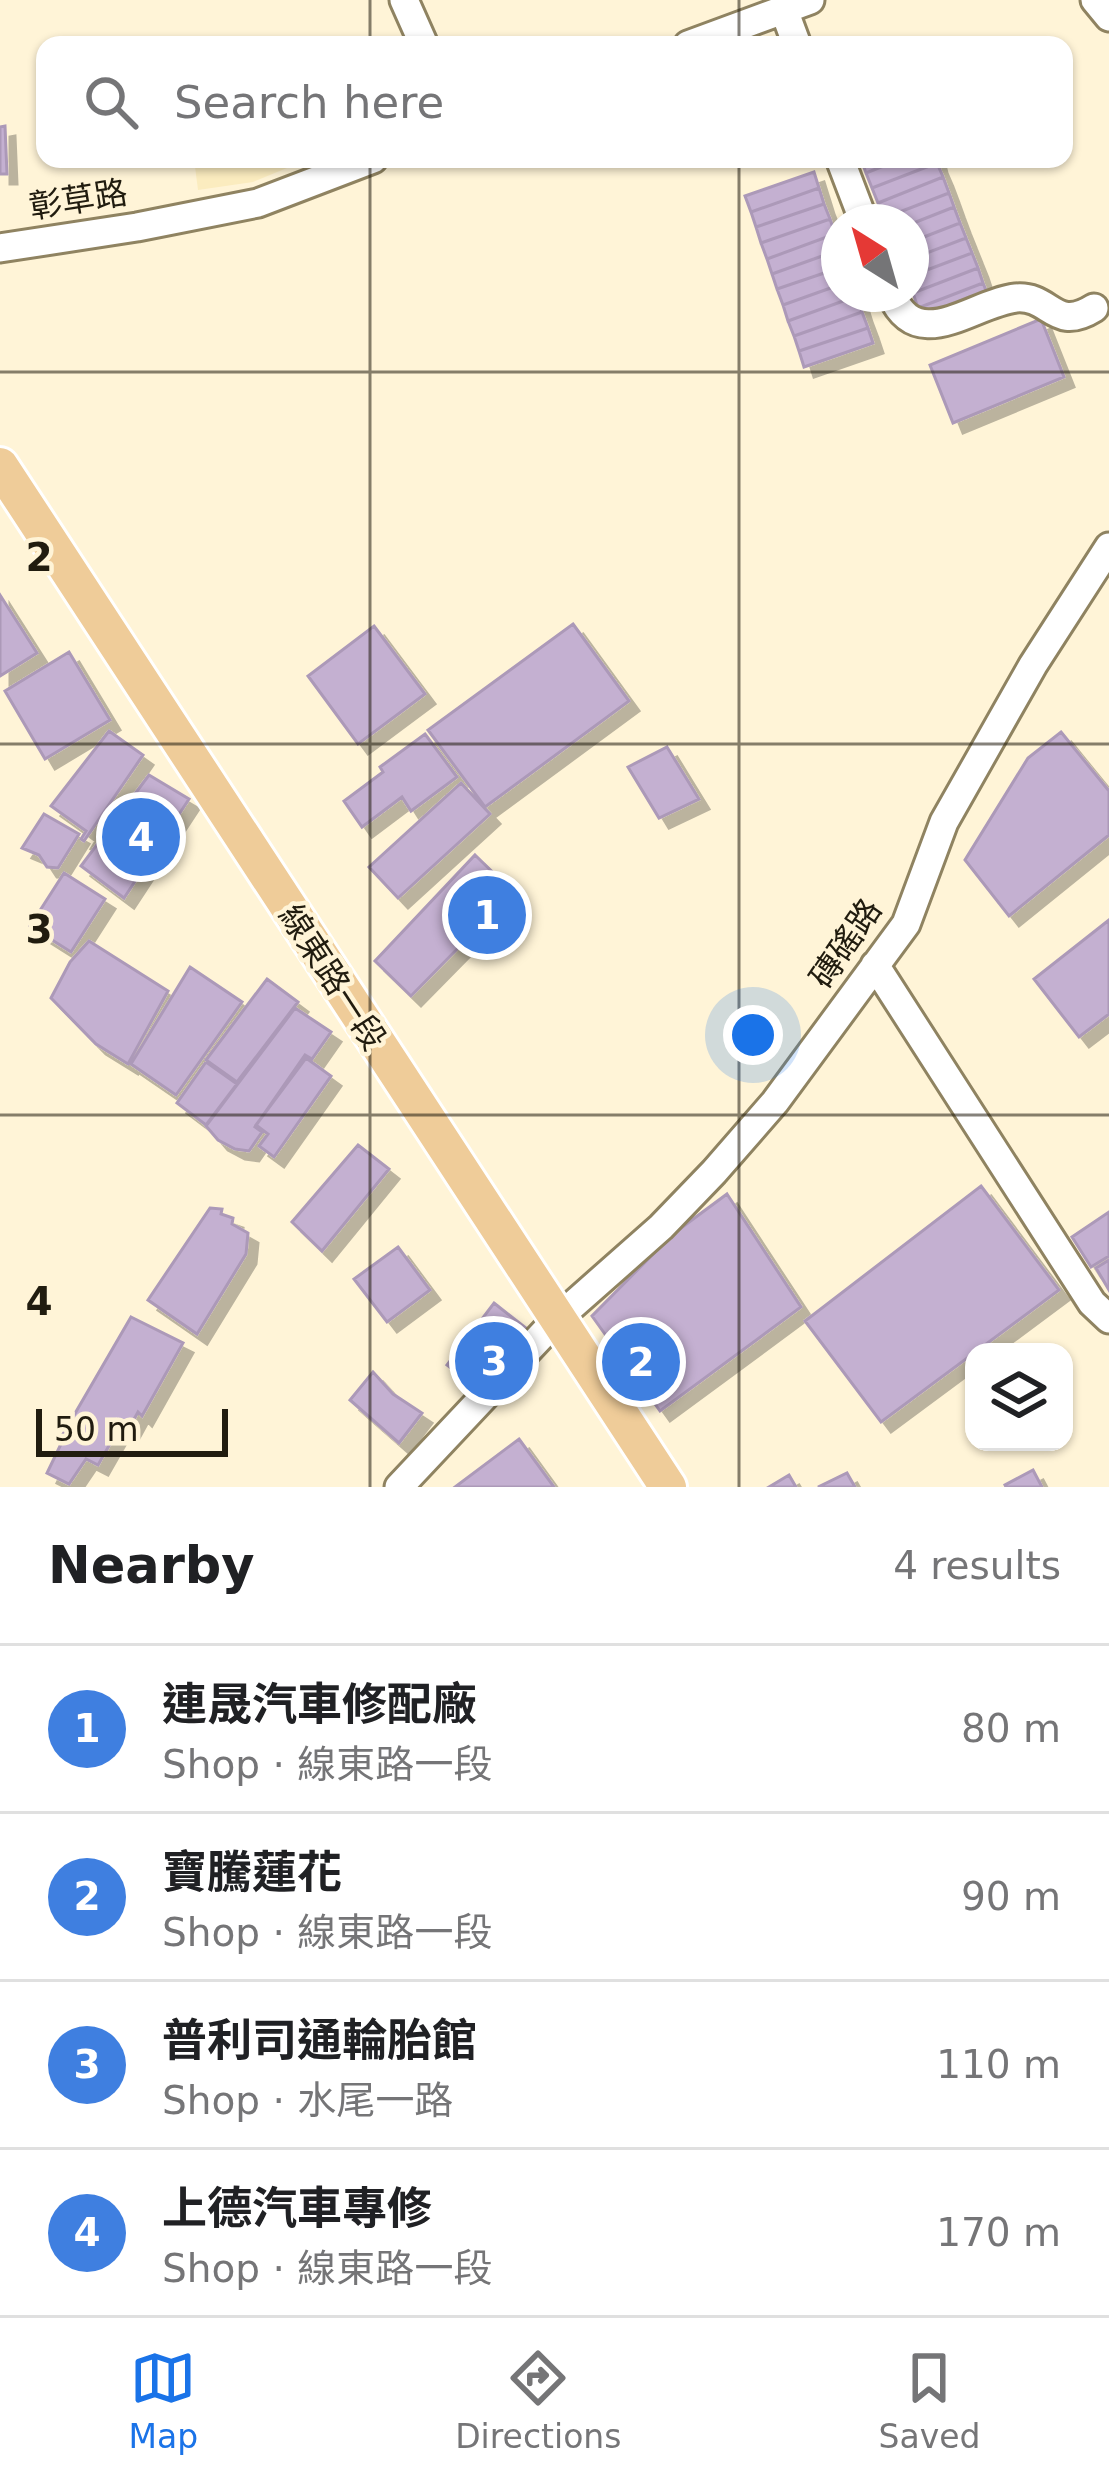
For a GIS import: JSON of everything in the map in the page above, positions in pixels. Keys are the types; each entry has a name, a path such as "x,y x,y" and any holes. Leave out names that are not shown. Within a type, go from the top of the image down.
{"main road":[{"name":"線東路一段","path":"0,466 668,1487"}],"street":[{"path":"404,0 420,36"},
{"path":"1095,0 1109,17"},
{"path":"713,36 797,5 797,36"},
{"name":"彰草路","path":"0,248 258,202 349,168"},
{"path":"843,168 857,204"},
{"path":"900,312 914,322 936,324 1016,298 1031,300 1060,316 1078,318 1094,308"},
{"name":"磚磘路","path":"398,1487 557,1319 661,1227 775,1102 906,924 944,823 1033,664 1109,548"},
{"path":"875,965 1093,1303 1109,1319"}],"shaded area":[{"path":"195,168 287,168 253,182 198,190"}],"building":[{"path":"5,126 7,174 0,174 0,127"},
{"path":"878,168 924,168 872,188 866,173"},
{"path":"924,168 939,168 943,177 878,203 872,188"},
{"path":"814,172 819,188 751,212 745,196"},
{"path":"943,177 949,193 920,204 878,203"},
{"path":"819,188 824,204 756,227 751,212"},
{"path":"949,193 954,207 929,217 929,204 920,204"},
{"path":"821,205 821,222 761,243 756,227"},
{"path":"954,207 960,223 929,235 929,217"},
{"path":"821,222 821,239 767,259 761,243"},
{"path":"960,223 966,238 929,252 929,235"},
{"path":"966,238 972,253 929,269 929,252"},
{"path":"821,239 821,256 772,274 767,259"},
{"path":"972,253 978,268 929,287 929,269"},
{"path":"821,256 821,274 777,289 772,274"},
{"path":"978,268 983,283 929,304 929,287"},
{"path":"821,274 821,291 783,305 777,289"},
{"path":"983,283 989,298 924,323 920,312 929,312 929,304"},
{"path":"821,291 821,309 788,321 783,305"},
{"path":"821,309 862,312 794,336 788,321"},
{"path":"862,312 868,328 799,351 794,336"},
{"path":"1041,319 1064,377 953,423 930,365"},
{"path":"868,328 873,343 804,367 799,351"},
{"path":"0,595 37,653 0,676"},
{"path":"573,624 629,701 485,807 428,730"},
{"path":"374,626 425,694 358,744 308,676"},
{"path":"69,652 110,720 45,759 5,691"},
{"path":"109,731 143,755 84,841 86,831 51,806"},
{"path":"1061,732 1109,791 1109,835 1009,916 965,860 1028,758"},
{"path":"425,734 457,777 411,811 402,797 362,827 344,801"},
{"path":"667,747 699,799 659,818 628,767"},
{"path":"149,775 189,799 124,898 81,866"},
{"path":"461,783 490,814 398,898 369,867"},
{"path":"44,814 79,834 58,868 47,867 39,855 22,848"},
{"path":"475,855 513,892 411,996 375,961"},
{"path":"64,873 105,899 71,952 30,926"},
{"path":"1109,920 1109,1014 1079,1037 1034,979"},
{"path":"89,941 168,991 128,1064 96,1044 51,998 70,962"},
{"path":"190,967 242,1002 176,1095 131,1064"},
{"path":"267,979 298,1002 237,1082 206,1060"},
{"path":"295,1008 331,1032 312,1059 305,1055 255,1127 262,1132 249,1151 235,1149 206,1126"},
{"path":"306,1058 331,1076 274,1157 259,1146 268,1134 256,1125"},
{"path":"206,1062 237,1084 206,1125 177,1103"},
{"path":"358,1145 389,1169 322,1251 292,1222"},
{"path":"981,1186 1059,1290 988,1343 965,1343 965,1360 881,1422 805,1321"},
{"path":"727,1194 801,1307 660,1411 592,1316 673,1234"},
{"path":"210,1208 222,1209 221,1214 233,1218 232,1224 248,1233 246,1254 197,1334 148,1300"},
{"path":"1109,1212 1109,1256 1091,1267 1072,1237"},
{"path":"398,1247 430,1290 387,1322 354,1279"},
{"path":"1109,1260 1109,1290 1096,1268"},
{"path":"494,1303 531,1332 483,1393 447,1365"},
{"path":"131,1317 183,1343 142,1416 138,1412 127,1432 118,1430 98,1465 86,1459 69,1484 47,1473 59,1441"},
{"path":"373,1372 393,1394 422,1413 399,1443 350,1400"},
{"path":"519,1439 554,1487 455,1487"},
{"path":"1033,1470 1042,1487 1006,1487 1005,1485"},
{"path":"847,1473 855,1487 818,1487"},
{"path":"789,1475 796,1487 769,1487"}],"place":[{"name":"上德汽車專修","path":"141,837"},
{"name":"連晟汽車修配廠","path":"487,915"},
{"name":"普利司通輪胎館","path":"494,1361"},
{"name":"寶騰蓮花","path":"641,1362"}]}
